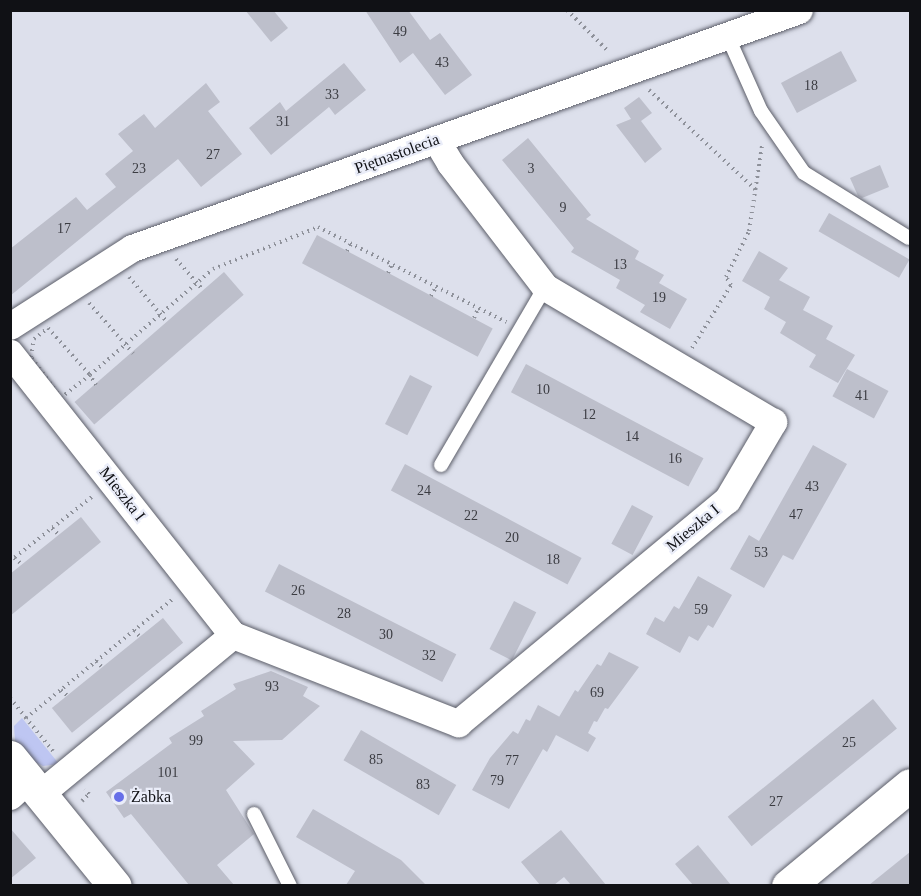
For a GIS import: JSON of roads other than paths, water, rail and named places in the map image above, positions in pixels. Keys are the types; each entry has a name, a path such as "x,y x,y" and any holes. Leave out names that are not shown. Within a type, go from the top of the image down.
{"street":[{"name":"Piętnastolecia","path":"10,326 132,248 793,12"},
{"name":"Mieszka I","path":"10,353 233,635 458,723 727,500 773,422 545,287 450,163 436,140"},
{"path":"112,884 22,782 233,635"},
{"path":"788,885 910,785"}],"lane":[{"path":"728,36 766,119 804,173 909,238"},
{"path":"441,465 545,287"},
{"path":"254,814 290,885"}],"place":[{"name":"Żabka","path":"119,797"}]}
